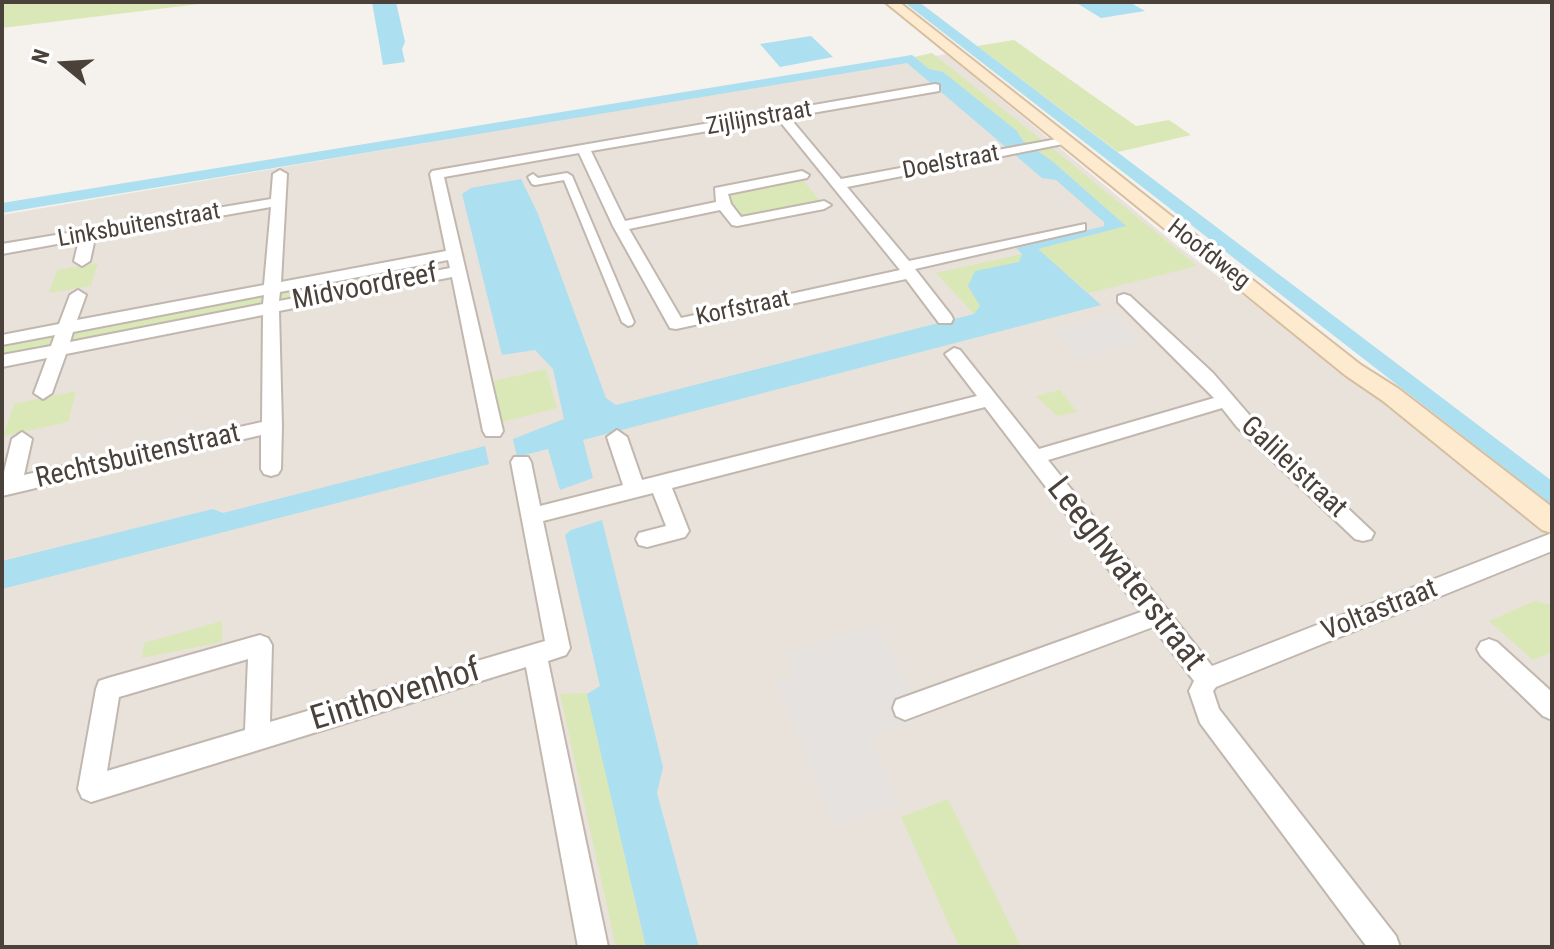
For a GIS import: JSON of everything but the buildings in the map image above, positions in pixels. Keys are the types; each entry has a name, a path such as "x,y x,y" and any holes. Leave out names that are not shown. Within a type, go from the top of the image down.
{"main road":[{"name":"Hoofdweg","path":"891,2 1005,93 1028,119 1063,140 1353,370 1391,395 1552,522"},
{"name":"Hoofdweg","path":"1353,370 1418,432 1552,541"}],"street":[{"name":"Zijlijnstraat","path":"456,262 437,174 935,88"},
{"path":"781,115 945,319"},
{"name":"Doelstraat","path":"839,184 1063,140"},
{"name":"Korfstraat","path":"584,150 620,226 676,324 1080,227"},
{"path":"272,297 280,174"},
{"path":"802,175 720,191 724,205 737,222 824,205"},
{"path":"533,177 535,182 567,176 628,322"},
{"name":"Linksbuitenstraat","path":"2,249 276,202"},
{"path":"620,226 724,205"},
{"path":"82,261 88,235"},
{"path":"456,262 493,431"},
{"name":"Midvoordreef","path":"2,340 67,327 272,297 456,262"},
{"path":"43,393 78,295"},
{"name":"Midvoordreef","path":"2,361 272,297"},
{"name":"Rechtsbuitenstraat","path":"271,469 272,297"},
{"name":"Galileistraat","path":"1124,299 1207,377 1224,401 1363,533"},
{"name":"Leeghwaterstraat","path":"954,354 1207,679 1201,691 1209,715 1385,947"},
{"path":"532,516 990,399"},
{"name":"Galileistraat","path":"1034,457 1224,401"},
{"name":"Rechtsbuitenstraat","path":"7,486 273,426"},
{"path":"617,437 635,489"},
{"path":"7,486 22,439"},
{"path":"521,462 558,648 535,654 593,947"},
{"path":"647,539 678,531 660,483"},
{"name":"Voltastraat","path":"1207,679 1552,541"},
{"path":"905,708 1157,616"},
{"name":"Einthovenhof","path":"257,738 260,645 108,689 91,789 535,654"},
{"path":"1489,649 1552,708"}],"shaded area":[{"path":"947,54 1175,244 1458,458 1552,538 1552,947 2,947 2,215"},
{"path":"1111,315 1123,322 1140,342 1080,358 1054,330"},
{"path":"876,624 923,717 870,737 899,802 835,826 776,681 794,675 786,654"}],"green space":[{"path":"6,2 216,2 2,28 2,8"},
{"path":"1014,40 1136,126 1169,120 1191,135 1118,152 977,46"},
{"path":"932,53 1197,266 1089,293 1037,249 1126,226 1052,161 1023,141 1017,131 943,72 929,69 914,57"},
{"path":"802,179 820,201 742,217 727,194"},
{"path":"1022,254 1020,262 974,314 936,273"},
{"path":"434,261 435,270 2,355 2,346"},
{"path":"98,263 91,286 49,293 57,270"},
{"path":"546,369 557,408 502,422 493,381"},
{"path":"1060,390 1077,412 1057,416 1036,396"},
{"path":"76,391 68,422 3,436 14,404"},
{"path":"1535,601 1552,605 1552,652 1533,660 1489,621"},
{"path":"222,621 222,642 142,658 144,643"},
{"path":"587,693 646,947 616,947 560,694"},
{"path":"948,799 1021,947 959,947 901,817"}],"water":[{"path":"372,2 396,2 405,42 402,49 405,62 383,65"},
{"path":"904,2 919,2 1552,481 1552,505"},
{"path":"1075,2 1129,2 1145,11 1101,18"},
{"path":"811,36 833,57 780,67 760,44"},
{"path":"912,55 929,69 943,72 1017,131 1023,141 1052,161 1126,226 1038,249 1101,305 583,440 593,478 560,490 548,449 517,457 513,439 564,419 553,369 535,350 502,355 462,194 471,188 521,179 538,214 606,398 616,405 974,314 980,306 968,286 975,271 1019,262 1022,254 1016,248 1104,226 1104,222 1056,180 1042,178 907,63 2,213 2,203"},
{"path":"485,446 489,464 2,589 2,561 213,509 223,513"},
{"path":"602,520 663,767 657,793 699,947 646,947 587,694 600,686 565,535"}]}
